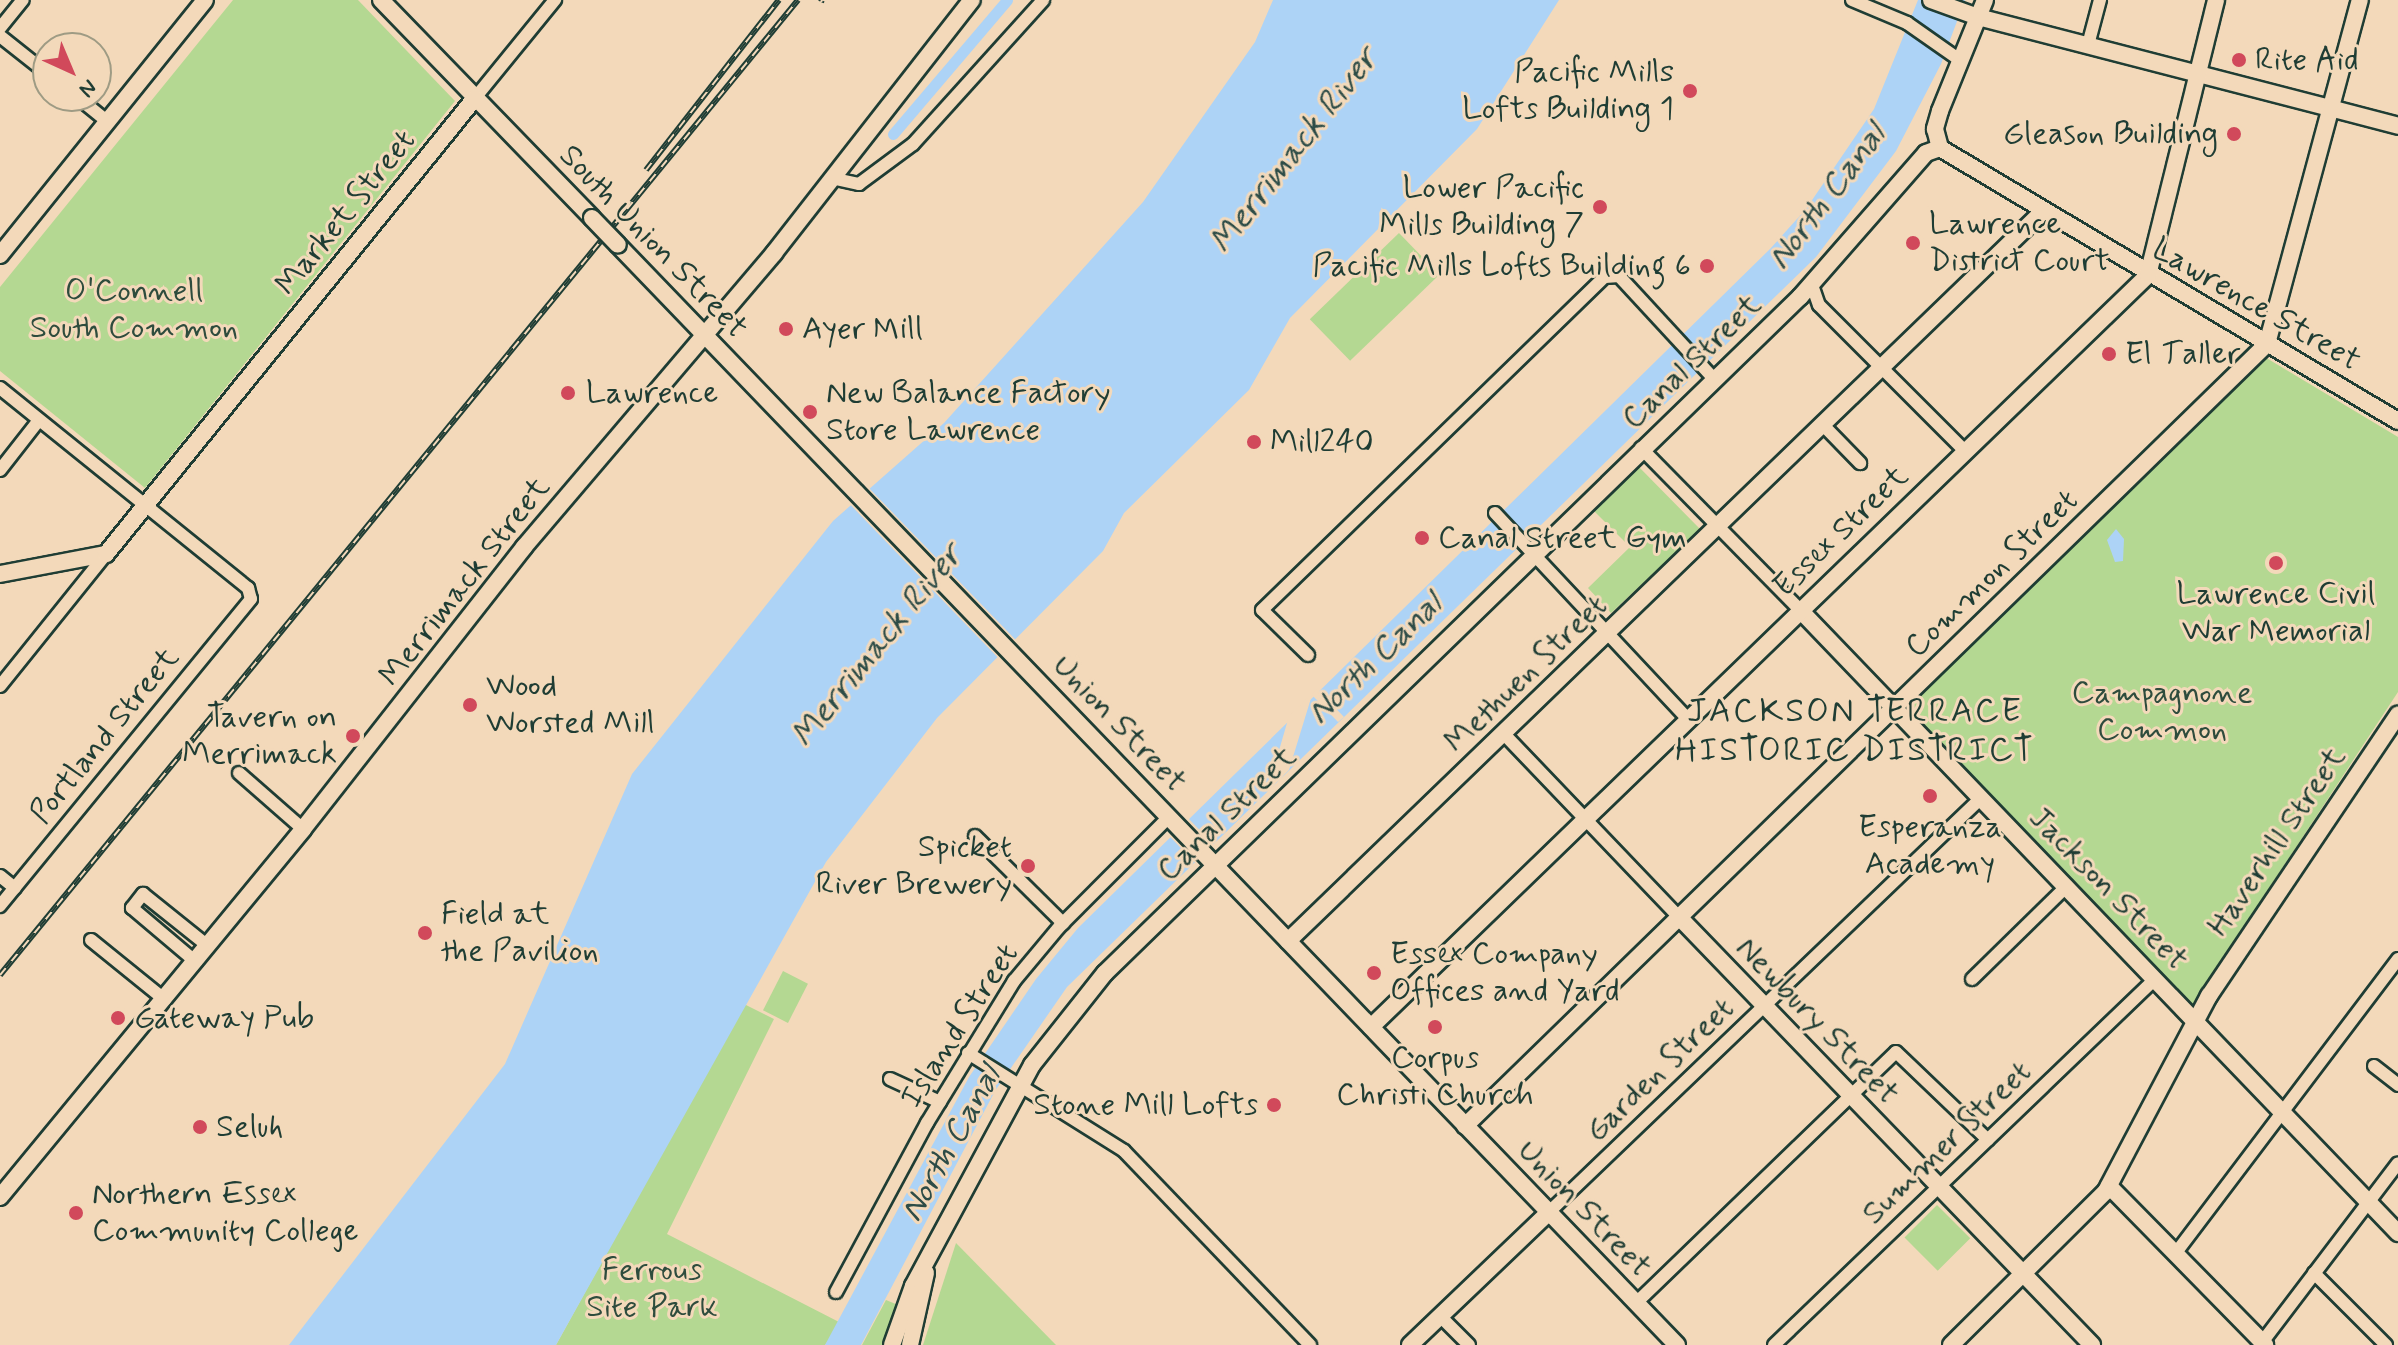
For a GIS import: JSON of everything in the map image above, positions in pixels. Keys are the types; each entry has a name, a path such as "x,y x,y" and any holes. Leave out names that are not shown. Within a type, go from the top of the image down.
{"main road":[{"path":"0,255 205,0"},
{"name":"South Union Street","path":"381,0 886,523"},
{"name":"Merrimack Street","path":"0,1197 196,962 524,547 703,336 972,0"},
{"path":"1931,0 1972,15 2398,126"},
{"path":"1940,148 1935,129 1955,57 1972,15 1985,0"},
{"path":"2148,275 2195,74 2216,0"},
{"path":"2267,344 2360,0"},
{"name":"Market Street","path":"106,554 475,98"},
{"name":"Lawrence Street","path":"1940,148 2042,212 2398,421"},
{"name":"Canal Street","path":"910,1345 927,1268 1014,1081 1105,973 1209,858 1530,550 1641,448 1711,375 1812,285 1926,153 1940,148"},
{"name":"Methuen Street","path":"1288,941 1719,528 2042,212"},
{"name":"Essex Street","path":"1371,1027 2148,275"},
{"name":"Common Street","path":"1465,1126 2267,344"},
{"name":"Union Street","path":"886,523 1677,1345"},
{"path":"0,574 106,554"},
{"name":"Jackson Street","path":"1800,610 2398,1233"},
{"name":"Haverhill Street","path":"1951,1345 2109,1186 2195,1021 2300,853 2398,715"},
{"name":"Newbury Street","path":"1679,917 2092,1345"},
{"path":"2109,1186 2262,1344"},
{"path":"1410,1345 1548,1213"},
{"name":"Canal Street","path":"892,1345 913,1286 927,1268"}],"street":[{"path":"0,28 23,0"},
{"name":"Market Street","path":"475,98 555,0"},
{"path":"831,178 859,184 913,144 1043,0"},
{"path":"1852,0 1907,23 1955,57"},
{"path":"2088,45 2100,0"},
{"path":"0,36 32,61"},
{"path":"96,112 108,122"},
{"path":"1308,655 1262,610 1605,277 1619,276 1711,375"},
{"path":"1812,285 1819,305 1965,451"},
{"path":"0,388 144,507"},
{"path":"0,470 39,420"},
{"path":"1824,426 1860,463"},
{"name":"Jackson Street","path":"1641,448 1800,610"},
{"name":"Portland Street","path":"0,906 251,599 248,588 144,507"},
{"path":"1495,513 1688,719"},
{"name":"Market Street","path":"0,686 106,554"},
{"name":"Newbury Street","path":"1504,734 1679,917"},
{"path":"239,773 303,829"},
{"name":"Garden Street","path":"1548,1213 1981,798"},
{"name":"Island Street","path":"836,1292 940,1102 972,1056 1014,981 1063,923 1173,821"},
{"path":"975,836 1063,923"},
{"path":"0,876 15,888"},
{"path":"1972,979 2067,886"},
{"path":"196,962 132,908 143,894 208,946"},
{"path":"91,940 165,1000"},
{"path":"2175,1254 2398,959"},
{"name":"Summer Street","path":"1774,1345 2155,979"},
{"path":"1636,1303 1896,1052 1988,1140"},
{"path":"972,1056 1124,1151 1310,1345"},
{"path":"2374,1066 2398,1085"},
{"path":"890,1079 940,1102"},
{"path":"2262,1344 2398,1163"},
{"path":"2314,1273 2386,1345"},
{"path":"1440,1316 1469,1345"}],"green space":[{"name":"O'Connell South Common","path":"233,0 358,0 455,101 145,488 0,371 0,287"},
{"path":"1399,233 1439,275 1350,361 1310,319"},
{"name":"Campagnone Common","path":"2263,356 2398,437 2398,692 2189,1010 1904,708"},
{"path":"1637,465 1700,529 1611,613 1588,588 1630,547 1591,508"},
{"path":"783,971 808,984 788,1023 763,1010"},
{"name":"Ferrous Site Park","path":"744,1004 774,1019 667,1234 839,1322 825,1345 556,1345"},
{"path":"1937,1205 1970,1238 1938,1271 1904,1238"},
{"path":"956,1243 1056,1345 923,1345"},
{"path":"886,1300 898,1305 884,1345 862,1345"}],"water":[{"name":"Merrimack River","path":"1273,0 1559,0 1477,129 1290,318 1249,390 1124,513 1103,551 937,718 826,862 556,1345 289,1345 505,1064 632,774 833,521 944,423 1143,202 1255,42"},
{"name":"North Canal","path":"1918,0 1965,0 1941,64 1896,151 1816,257 1067,987 995,1091 861,1345 825,1345 969,1077 1036,979 1078,928 1770,249 1806,209 1874,109"},
{"path":"2116,529 2124,539 2123,561 2115,562 2107,540"}],"pier":[{"path":"867,486 1018,643 1000,660 849,503"},
{"path":"1317,689 1344,717 1338,722 1312,695 1289,770 1267,792 1289,716"},
{"path":"1187,817 1214,845 1195,863 1168,835"}],"waterway":[{"path":"893,134 1007,0"}],"railway":[{"path":"646,170 779,0"},
{"path":"0,975 798,0"}],"place":[{"name":"Rite Aid","path":"2239,60"},
{"name":"Pacific Mills Lofts Building 1","path":"1690,91"},
{"name":"Gleason Building","path":"2234,134"},
{"name":"Lower Pacific Mills Building 7","path":"1600,207"},
{"name":"Lawrence District Court","path":"1913,243"},
{"name":"Pacific Mills Lofts Building 6","path":"1707,266"},
{"name":"Ayer Mill","path":"786,329"},
{"name":"El Taller","path":"2109,354"},
{"name":"Lawrence","path":"568,393"},
{"name":"New Balance Factory Store Lawrence","path":"810,412"},
{"name":"Mill240","path":"1254,442"},
{"name":"Canal Street Gym","path":"1422,538"},
{"name":"Lawrence Civil War Memorial","path":"2276,563"},
{"name":"Wood Worsted Mill","path":"470,705"},
{"name":"Tavern on Merrimack","path":"353,736"},
{"name":"Esperanza Academy","path":"1930,796"},
{"name":"Spicket River Brewery","path":"1028,866"},
{"name":"Field at the Pavilion","path":"425,933"},
{"name":"Essex Company Offices and Yard","path":"1374,973"},
{"name":"Gateway Pub","path":"118,1018"},
{"name":"Corpus Christi Church","path":"1435,1027"},
{"name":"Stone Mill Lofts","path":"1274,1105"},
{"name":"Seluh","path":"200,1127"},
{"name":"Northern Essex Community College","path":"76,1213"}],"district":[{"name":"JACKSON TERRACE HISTORIC DISTRICT","path":"1855,730"}]}
